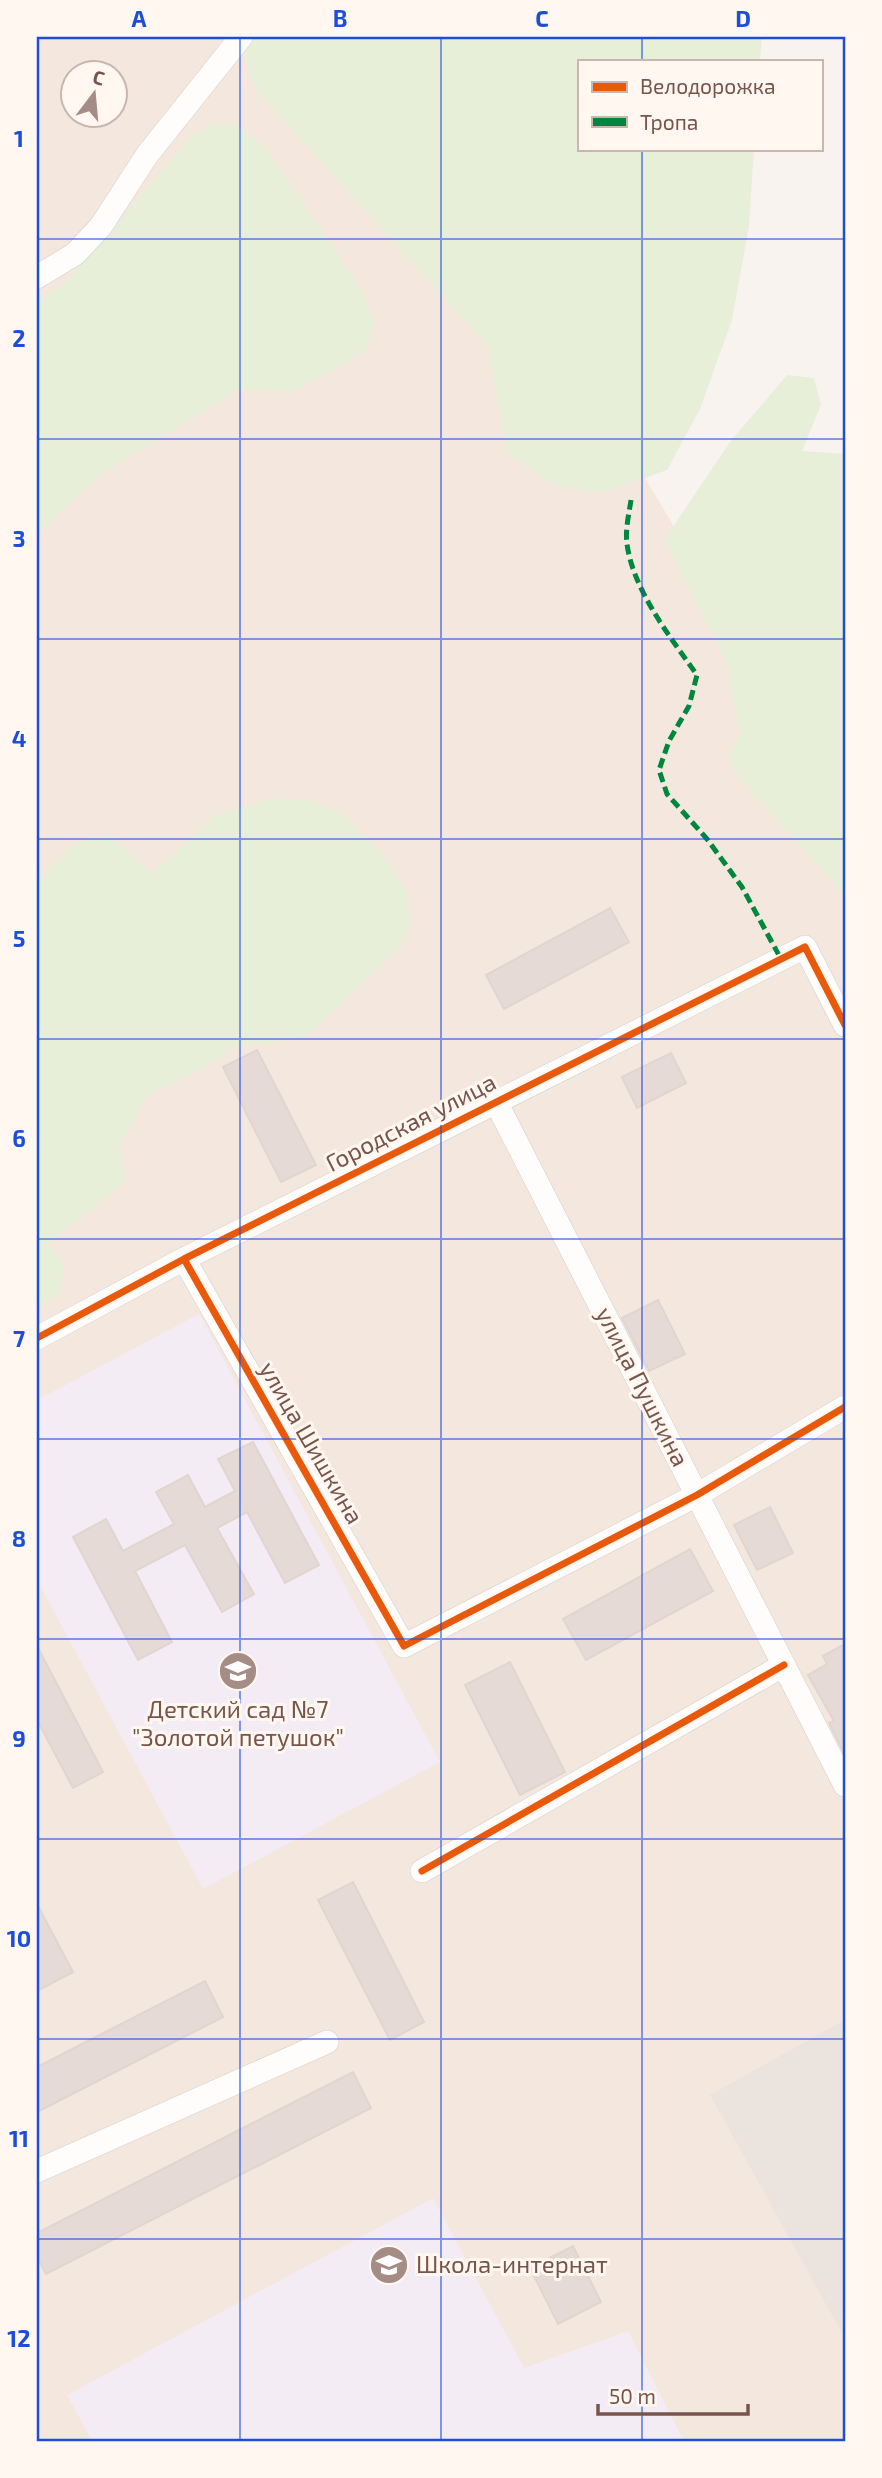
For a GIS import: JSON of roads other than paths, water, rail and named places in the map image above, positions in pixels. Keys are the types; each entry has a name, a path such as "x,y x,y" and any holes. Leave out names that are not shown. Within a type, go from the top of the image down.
{"street":[{"path":"37,277 75,254 102,226 147,155 241,37"},
{"name":"Городская улица","path":"37,1338 184,1259 805,947 845,1025"},
{"name":"улица Пушкина","path":"496,1102 845,1785"},
{"name":"улица Шишкина","path":"184,1259 404,1646 697,1495"},
{"path":"697,1495 845,1407"},
{"path":"422,1871 784,1665"},
{"path":"37,2171 327,2042"}],"place":[{"name":"Детский сад №7 \"Золотой петушок\"","path":"238,1671"},
{"name":"Школа-интернат","path":"389,2265"}]}
